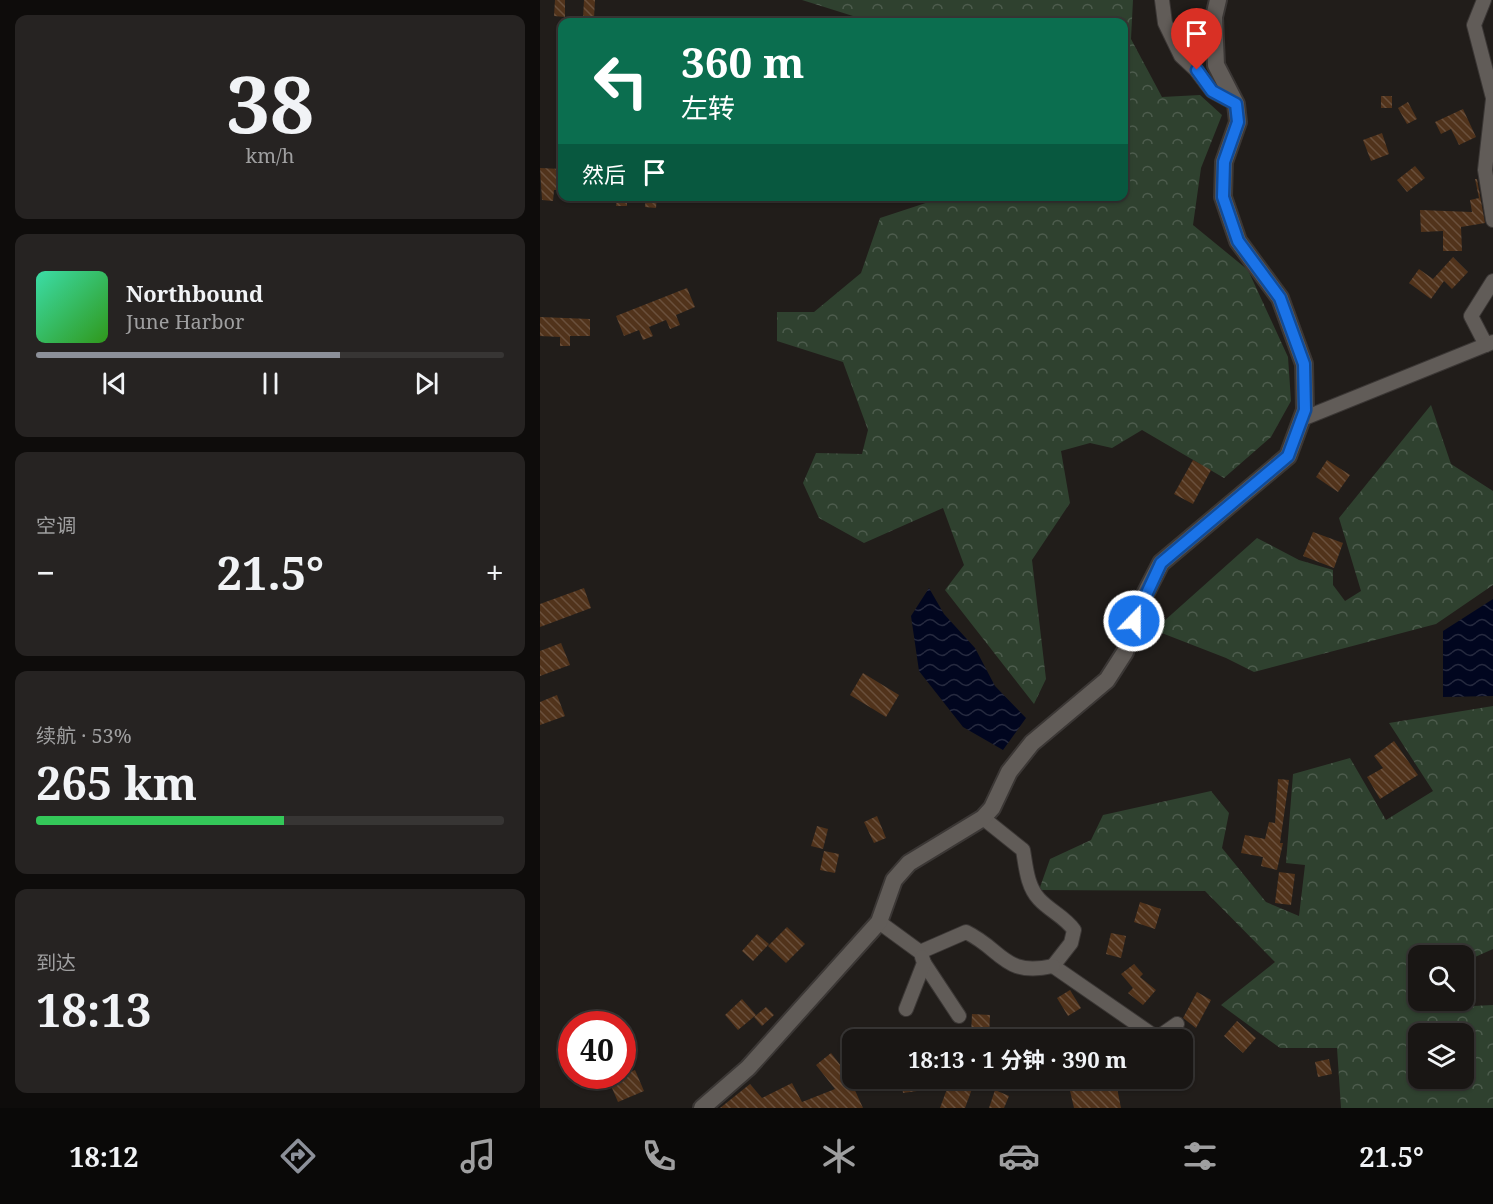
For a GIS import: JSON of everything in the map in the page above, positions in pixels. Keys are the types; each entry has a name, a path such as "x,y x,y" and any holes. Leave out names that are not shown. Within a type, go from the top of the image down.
{"street":[{"path":"1162,0 1165,23 1181,56 1197,70 1212,91 1236,104"},
{"path":"702,1108 748,1068 879,922 894,880 909,862 983,818 992,808 1009,772 1032,742 1107,680 1125,652 1139,606 1161,563 1288,456 1305,410 1304,364 1280,298 1238,241 1223,197 1224,162 1238,122 1236,104 1216,65 1214,17 1218,0"},
{"path":"1484,0 1474,25 1493,98 1485,170 1493,220"},
{"path":"1302,419 1490,344 1471,316 1493,281"},
{"path":"906,1009 922,958 966,932 978,938 1008,964 1033,971 1053,966 1071,943 1074,930 1067,921 1039,899 1028,882 1023,850 983,818"},
{"path":"879,922 922,958 959,1016"},
{"path":"1053,966 1157,1038 1177,1024"}],"green space":[{"path":"802,0 1133,0 1131,39 1162,97 1200,95 1222,115 1201,168 1193,225 1248,270 1288,357 1291,401 1271,437 1224,478 1142,430 1112,448 1090,443 1061,451 1070,503 1032,560 1046,679 1034,704 945,590 964,565 943,508 864,543 819,518 803,483 816,453 862,454 868,430 843,362 777,341 777,312 814,312 861,273 880,218 932,201 1128,201 1128,18 859,18"},
{"path":"1431,405 1451,464 1493,491 1493,585 1436,624 1254,672 1226,658 1154,630 1257,538 1299,560 1333,570 1333,585 1345,601 1361,591 1339,518"},
{"path":"1493,706 1493,949 1474,957 1474,945 1408,945 1408,1011 1474,1011 1474,1006 1493,1005 1493,1108 1341,1108 1337,1048 1280,1048 1221,1005 1275,962 1205,891 1039,890 1050,859 1091,840 1103,815 1211,791 1229,813 1222,848 1266,902 1299,916 1305,865 1286,863 1293,774 1350,758 1386,820 1433,791 1389,723"}],"water":[{"path":"929,588 944,614 975,648 995,686 1026,718 1003,750 963,727 919,671 911,616"},
{"path":"1493,599 1493,696 1443,697 1443,631"}],"building":[{"path":"555,0 565,0 565,17 554,16"},
{"path":"584,0 595,0 594,18 583,18"},
{"path":"1381,96 1392,96 1392,108 1381,108"},
{"path":"1408,102 1417,119 1407,124 1398,108"},
{"path":"1463,109 1476,137 1459,145 1451,129 1441,134 1435,122"},
{"path":"1382,133 1389,154 1371,161 1363,140"},
{"path":"1415,166 1425,178 1407,192 1397,180"},
{"path":"540,168 558,169 558,190 554,190 553,201 542,200"},
{"path":"1475,179 1477,179 1485,223 1461,227 1462,251 1443,251 1443,231 1421,232 1420,210 1472,212 1470,200 1479,198"},
{"path":"616,201 627,201 627,206 616,206"},
{"path":"646,201 657,201 656,208 645,207"},
{"path":"1453,257 1468,272 1452,289 1444,281 1431,299 1409,283 1419,269 1433,279"},
{"path":"687,288 695,307 676,315 680,325 670,329 666,320 649,327 653,336 643,340 639,330 624,336 616,316"},
{"path":"540,317 590,319 590,336 570,336 570,346 560,346 560,337 540,336"},
{"path":"1193,460 1211,470 1193,504 1174,494"},
{"path":"1327,460 1350,475 1338,492 1316,477"},
{"path":"1313,532 1343,543 1334,568 1303,556"},
{"path":"584,588 591,608 540,627 540,604"},
{"path":"561,643 570,665 540,676 540,651"},
{"path":"863,673 899,695 886,717 850,695"},
{"path":"557,695 565,716 540,725 540,702"},
{"path":"1394,741 1418,775 1380,799 1367,777 1383,768 1374,756"},
{"path":"1278,779 1289,780 1280,843 1283,843 1277,870 1261,866 1263,857 1241,853 1245,835 1265,839 1269,822 1275,823"},
{"path":"877,816 886,838 874,843 864,822"},
{"path":"817,826 828,829 823,849 811,846"},
{"path":"824,851 839,854 835,873 820,870"},
{"path":"1279,872 1295,874 1291,905 1275,903"},
{"path":"1140,902 1161,909 1155,929 1134,922"},
{"path":"787,927 805,944 786,963 768,946"},
{"path":"1111,933 1126,936 1121,958 1106,954"},
{"path":"757,934 769,944 753,961 742,951"},
{"path":"1134,964 1143,974 1140,977 1156,990 1143,1005 1128,993 1133,988 1121,974"},
{"path":"1070,990 1081,1008 1068,1016 1057,998"},
{"path":"1197,992 1211,1000 1196,1028 1183,1018"},
{"path":"742,999 756,1015 738,1030 725,1015"},
{"path":"766,1007 774,1015 762,1026 754,1017"},
{"path":"972,1014 990,1015 989,1029 971,1029"},
{"path":"1237,1021 1256,1038 1243,1053 1224,1036"},
{"path":"831,1053 842,1067 842,1089 854,1089 863,1108 720,1108 750,1084 762,1098 792,1083 802,1102 835,1089 816,1065"},
{"path":"1329,1059 1332,1074 1318,1077 1315,1062"},
{"path":"636,1072 644,1091 618,1102 612,1089 636,1089"},
{"path":"902,1089 924,1089 924,1090 903,1093"},
{"path":"947,1089 972,1089 965,1108 940,1108"},
{"path":"1070,1089 1117,1089 1121,1108 1074,1108"},
{"path":"995,1090 1009,1096 1004,1108 989,1108"}],"route":[{"path":"1134,621 1161,563 1288,456 1305,410 1304,364 1280,298 1238,241 1223,197 1224,162 1238,122 1236,104 1212,91 1197,70"}]}
